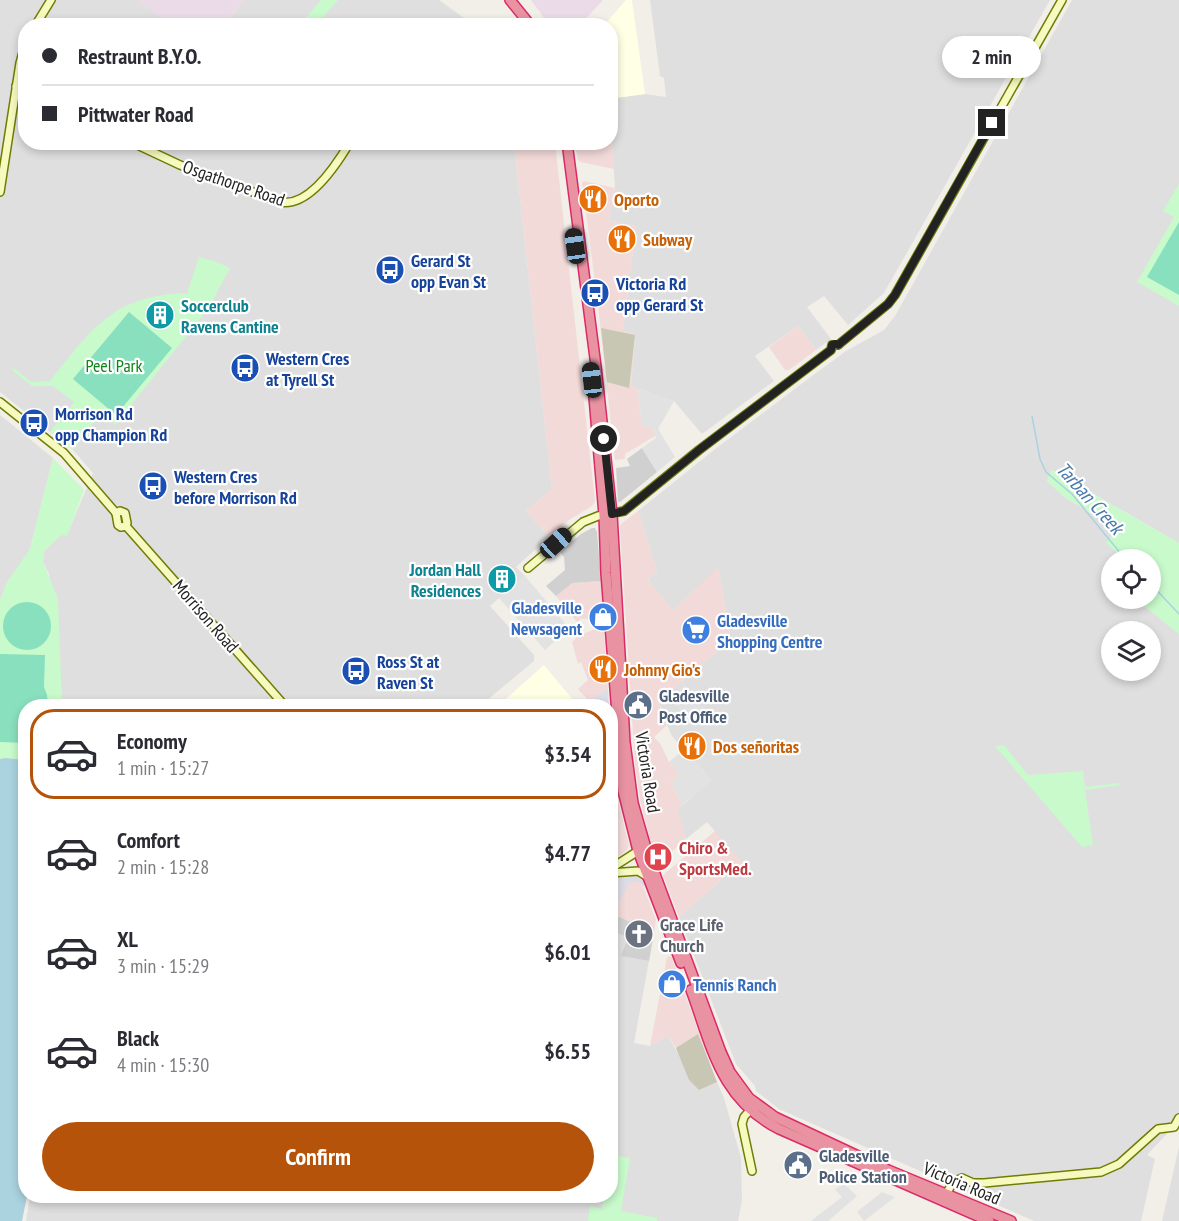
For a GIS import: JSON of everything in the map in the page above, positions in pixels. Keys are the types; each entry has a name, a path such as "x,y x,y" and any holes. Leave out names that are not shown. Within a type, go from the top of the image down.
{"highway":[{"path":"510,0 525,18"},
{"path":"518,0 532,18"},
{"name":"Victoria Road","path":"562,150 608,515"},
{"name":"Victoria Road","path":"568,150 598,381 627,766 633,803 650,879 721,1070 729,1086 753,1107 989,1221"},
{"name":"Victoria Road","path":"643,853 728,1067 753,1107"},
{"name":"Victoria Road","path":"944,1198 1011,1221"}],"street":[{"path":"40,18 51,0"},
{"path":"528,568 583,522 624,511 699,450 831,350 837,352 838,345 888,304 1062,0"},
{"path":"0,192 18,77"},
{"name":"Osgathorpe Road","path":"148,150 180,165 289,204 305,197 331,170 345,150"},
{"name":"Morrison Road","path":"0,402 64,453 116,513 118,525 126,526 279,699"},
{"path":"618,867 643,853"},
{"path":"618,871 638,871 646,874 650,879"},
{"path":"752,1171 742,1124 753,1107"},
{"path":"944,1198 953,1182 962,1178 973,1183 984,1183 1101,1172 1119,1164 1158,1129 1174,1127 1179,1118"}],"shaded area":[{"path":"0,0 138,0 163,18 18,18 18,150 515,150 552,489 526,511 549,537 516,567 525,576 490,606 534,655 534,661 488,699 62,699 59,655 49,574 43,562 44,551 61,535 67,535 93,473 73,450 0,392"},
{"path":"138,0 244,0 229,18 162,18"},
{"path":"244,0 439,0 464,18 229,18"},
{"path":"531,0 603,0 586,18 544,18"},
{"path":"626,0 632,0 645,94 618,98 618,18 610,18"},
{"path":"650,0 1050,0 884,293 848,325 824,296 807,307 831,339 816,350 798,326 755,356 774,381 702,434 674,401 631,386 635,334 623,331 636,226 608,220 615,188 612,150 618,150 618,98 645,94 666,97 664,78 660,76"},
{"path":"1072,0 1179,0 1179,543 1052,470 1047,481 1064,497 1118,529 1107,543 1113,549 1101,549 1101,609 1148,609 1179,634 1179,1121 1147,1155 1155,1159 1141,1221 1034,1221 779,1109 756,1091 755,1086 736,1064 679,917 731,871 745,867 707,822 686,839 677,810 711,780 672,736 658,702 731,640 718,568 673,610 648,580 657,572 638,511 714,450 846,351 884,330 895,316"},
{"path":"515,150 556,150 595,501 592,506 569,520 549,537 526,511 552,489"},
{"path":"576,150 612,150 614,169 580,162"},
{"path":"584,181 615,188 608,220 636,226 623,331 635,334 631,386 637,388 642,426 652,427 655,436 625,454 625,459 615,460 582,183"},
{"path":"798,326 816,350 789,370 785,370 769,347"},
{"path":"601,328 635,335 629,388 607,382"},
{"path":"637,388 674,401 658,429 675,457 657,472 642,448 656,438 652,427 642,426"},
{"path":"0,415 53,458 30,549 0,600"},
{"path":"642,448 657,472 618,502 616,468 630,466 627,459"},
{"path":"638,511 657,572 648,580 673,610 718,567 731,640 658,702 667,725 654,737 678,773 671,783 682,805 678,810 686,839 659,863 652,847 635,766 620,527"},
{"path":"595,528 597,532 601,581 572,583 556,596 546,586 565,570 564,557 560,552"},
{"path":"525,576 569,628 545,650 499,598"},
{"path":"601,581 603,615 600,618 581,619 577,622 556,596 571,583"},
{"path":"595,629 601,629 604,632 608,689 592,699 587,699 578,689 588,680 581,662 578,664 572,642 578,636"},
{"path":"544,665 572,699 506,699"},
{"path":"685,684 704,708 689,721 670,698"},
{"path":"608,689 609,699 592,699"},
{"path":"684,750 711,780 682,805 671,783 678,773 669,762"},
{"path":"618,800 629,845 627,850 618,857"},
{"path":"715,831 746,867 735,875 731,871 679,917 663,875"},
{"path":"637,873 644,877 647,884 643,886 639,882 630,882 618,904 618,874"},
{"path":"618,876 630,882 639,882 643,886 656,920 654,933 618,916"},
{"path":"618,916 654,933 649,961 621,956 628,937 618,933"},
{"path":"618,933 628,937 621,956 649,961 634,1043 650,1046 668,1036 699,1090 717,1082 724,1098 741,1158 742,1200 738,1221 26,1221 29,1203 618,1203"},
{"path":"671,956 717,1082 699,1090 689,1080 676,1048 668,1036 650,1046 667,957"},
{"path":"698,1034 717,1082 699,1090 689,1080 676,1048"},
{"path":"1179,1147 1179,1221 1162,1221"},
{"path":"844,1184 857,1196 828,1221 811,1221 842,1197 835,1189"},
{"path":"882,1192 895,1197 864,1221 857,1212"}],"green space":[{"path":"321,0 338,0 322,18 306,18"},
{"path":"1179,184 1179,306 1137,282 1174,217 1163,211"},
{"path":"1179,222 1179,295 1147,277"},
{"name":"Peel Park","path":"199,257 230,268 208,309 115,425 102,411 73,450 50,432 74,402 53,386 32,386 12,370 14,368 31,382 50,381 92,331 106,318 140,300 187,293"},
{"path":"129,312 172,348 116,415 73,379"},
{"path":"53,458 84,490 67,536 61,535 44,551 43,562 58,599 62,699 18,699 18,759 0,759 0,600 7,582 30,549"},
{"path":"1051,470 1179,543 1179,634 1148,609 1161,609 1161,549 1113,549 1106,543 1118,528 1064,497 1047,481"},
{"path":"27,602 44,609 51,626 44,643 27,650 10,643 3,626 10,609"},
{"path":"0,654 45,655 44,687 47,699 18,699 18,743 0,742"},
{"path":"1004,745 1028,775 1083,771 1085,787 1120,783 1120,785 1085,790 1093,845 1082,847 995,746"},
{"path":"618,1156 630,1158 621,1211 657,1218 657,1221 588,1221 590,1206 602,1209 603,1203 618,1203"}],"water":[{"path":"0,759 18,759 18,1203 26,1203 22,1221 0,1221"}],"waterway":[{"name":"Tarban Creek","path":"1032,416 1040,459 1046,472 1072,494 1117,549"},
{"name":"Tarban Creek","path":"1161,595 1179,614"}],"place":[{"name":"Oporto","path":"593,199"},
{"name":"Subway","path":"622,239"},
{"name":"Gerard St opp Evan St","path":"390,270"},
{"name":"Victoria Rd opp Gerard St","path":"595,293"},
{"name":"Soccerclub Ravens Cantine","path":"160,315"},
{"name":"Western Cres at Tyrell St","path":"245,368"},
{"name":"Morrison Rd opp Champion Rd","path":"34,423"},
{"name":"Western Cres before Morrison Rd","path":"153,486"},
{"name":"Jordan Hall Residences","path":"502,579"},
{"name":"Gladesville Newsagent","path":"603,617"},
{"name":"Gladesville Shopping Centre","path":"696,630"},
{"name":"Johnny Gio's","path":"603,669"},
{"name":"Ross St at Raven St","path":"356,671"},
{"name":"Gladesville Post Office","path":"638,705"},
{"name":"Dos señoritas","path":"692,746"},
{"name":"Chiro & SportsMed.","path":"658,857"},
{"name":"Grace Life Church","path":"639,934"},
{"name":"Tennis Ranch","path":"672,984"},
{"name":"Gladesville Police Station","path":"798,1165"}],"route":[{"path":"604,439 612,514 619,513 831,350 832,345 838,345 888,304 992,123"}]}
